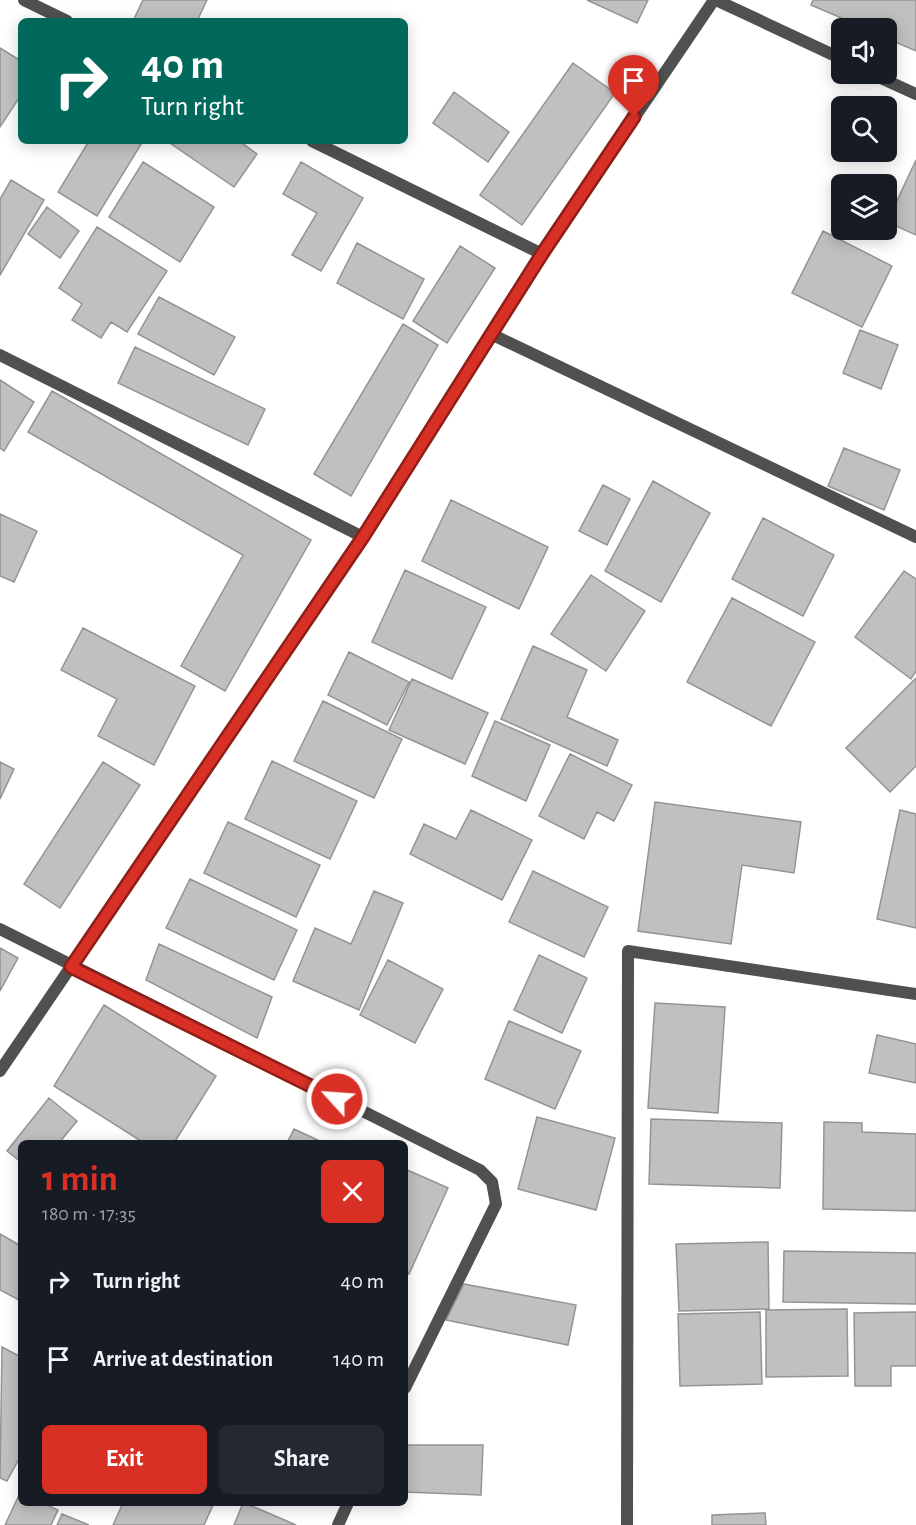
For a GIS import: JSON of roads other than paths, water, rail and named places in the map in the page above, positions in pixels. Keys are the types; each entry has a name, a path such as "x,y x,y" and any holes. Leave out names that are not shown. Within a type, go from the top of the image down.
{"street":[{"path":"24,0 61,18"},
{"path":"0,1071 363,537 542,254 715,0 831,54"},
{"path":"894,84 916,94"},
{"path":"318,144 542,254"},
{"path":"491,334 916,537"},
{"path":"0,356 363,537"},
{"path":"0,929 71,967 480,1170 492,1182 496,1204 408,1382"},
{"path":"627,1525 628,951 916,994"},
{"path":"338,1525 347,1506"}]}
